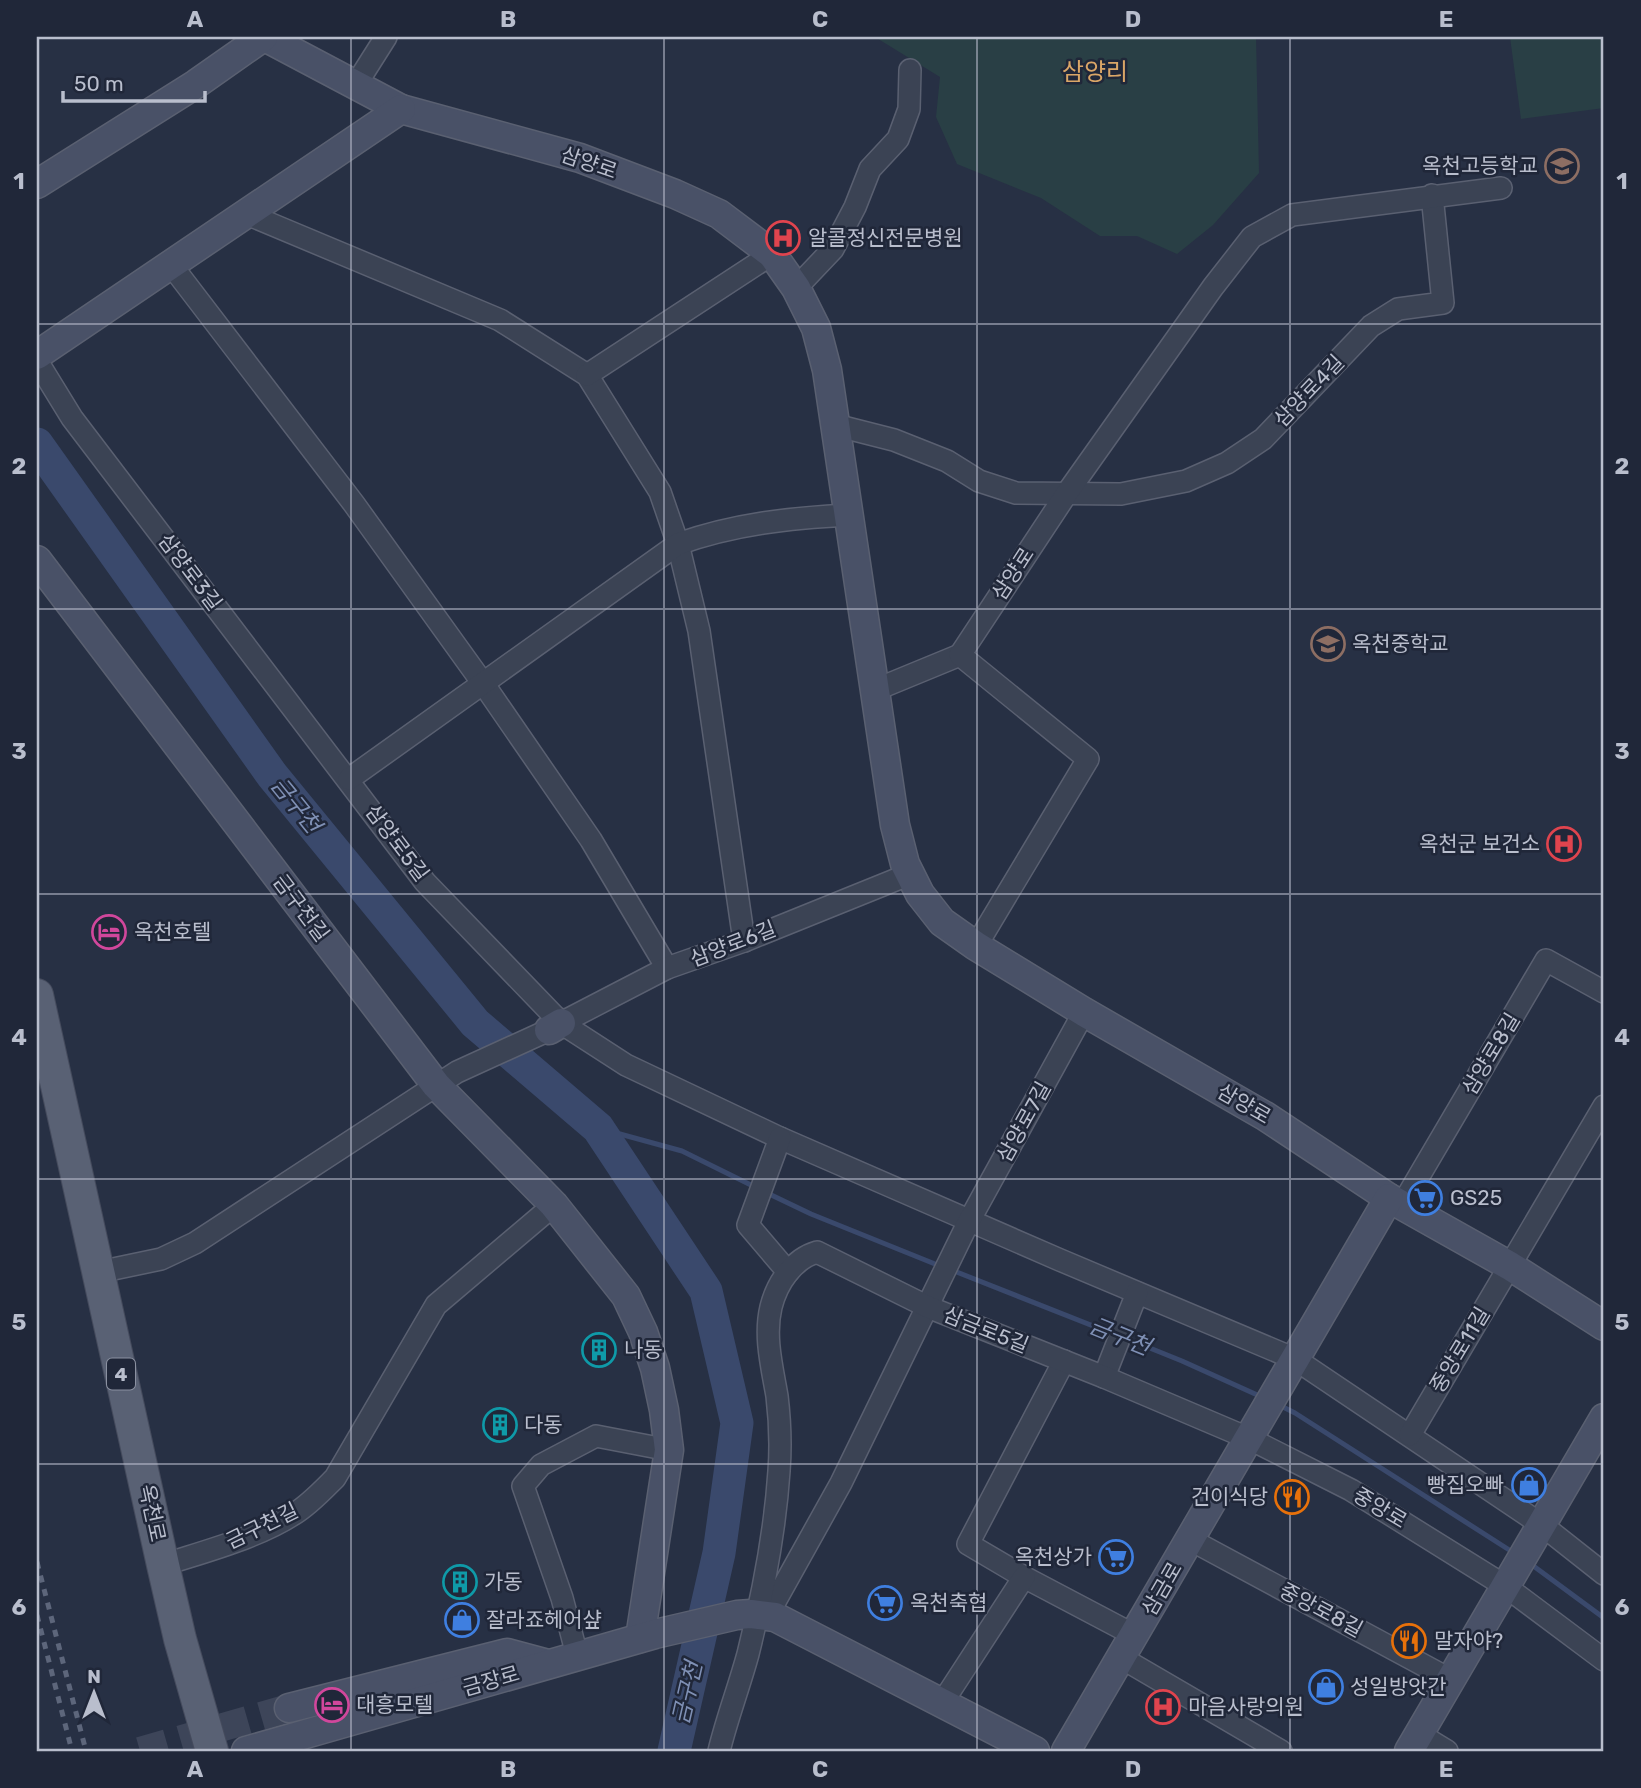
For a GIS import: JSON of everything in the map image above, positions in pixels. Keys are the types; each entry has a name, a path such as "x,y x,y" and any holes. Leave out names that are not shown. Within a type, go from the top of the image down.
{"main road":[{"name":"옥천로","path":"37,995 180,1639 212,1751"}],"street":[{"name":"삼양로","path":"264,37 401,109 580,158 675,194 719,214 772,254 796,288 816,328 827,370 895,825 910,874 920,894 942,922 976,946 1084,1012 1265,1116 1395,1201 1510,1266 1604,1326"},
{"path":"37,184 196,84 264,37"},
{"path":"355,86 386,37"},
{"path":"796,288 833,249 855,207 870,169 898,139 909,109 910,70"},
{"path":"37,355 401,109"},
{"path":"1066,493 1213,287 1252,237 1292,215 1501,188"},
{"name":"삼양로4길","path":"835,425 894,440 947,461 979,481 1016,493 1122,494 1186,481 1227,463 1263,439 1370,326 1398,309 1443,303 1432,195"},
{"path":"247,214 500,320 587,375 660,492 678,544 699,631 744,941"},
{"path":"587,375 772,254"},
{"path":"172,265 354,504 483,684 590,839 667,968"},
{"name":"삼양로3길","path":"37,361 72,418 349,779"},
{"name":"삼양로","path":"960,654 1066,493"},
{"path":"349,779 678,544 739,526 792,518 849,515"},
{"name":"금구천길","path":"37,560 446,1078 554,1205 626,1296 643,1332 655,1367 669,1450 647,1636"},
{"path":"37,575 65,596"},
{"path":"875,690 960,654 1088,759 976,946"},
{"name":"삼양로5길","path":"349,779 425,882 555,1027 626,1065 967,1226 1138,1293 1292,1363"},
{"name":"삼양로6길","path":"446,1078 555,1027 667,968 744,941 910,874"},
{"name":"삼양로8길","path":"1395,1201 1546,960 1604,992"},
{"name":"삼양로7길","path":"931,1302 967,1226 1084,1012"},
{"path":"99,1272 161,1259 195,1243 446,1078"},
{"path":"1510,1266 1604,1106"},
{"path":"780,1138 748,1225 788,1272"},
{"path":"1395,1201 1292,1363 1410,1434 1542,1525 1604,1574"},
{"name":"금구천길","path":"163,1565 219,1547 268,1527 294,1514 319,1494 335,1478 436,1305 554,1205"},
{"path":"719,1751 748,1655 753,1615 770,1552 781,1429 768,1325 771,1304 778,1287 788,1272 806,1255 817,1252 931,1302"},
{"name":"중앙로11길","path":"1410,1434 1510,1266"},
{"path":"1104,1377 1138,1293"},
{"name":"삼금로5길","path":"753,1615 841,1483 931,1302 1064,1361 1253,1433"},
{"path":"1064,1361 968,1544 1024,1577 1281,1751"},
{"name":"삼금로","path":"1066,1751 1292,1363"},
{"path":"1447,1751 1414,1743 1604,1418"},
{"name":"중앙로","path":"1253,1433 1510,1578 1604,1660"},
{"path":"577,1656 562,1598 523,1486 541,1465 596,1436 669,1450"},
{"name":"중앙로8길","path":"1191,1540 1451,1680"},
{"path":"942,1703 1024,1577"},
{"path":"753,1615 775,1617 1035,1751"},
{"name":"금장로","path":"254,1750 647,1636 753,1615"},
{"path":"289,1708 507,1653 548,1664"}],"green space":[{"path":"875,37 1256,37 1259,173 1213,225 1177,254 1137,236 1100,236 1041,198 957,164 936,117 940,77"},
{"path":"1510,37 1604,37 1604,108 1521,119"}],"waterway":[{"name":"금구천","path":"37,444 272,775 475,1023 598,1128 706,1291 737,1423 719,1553 674,1751"},
{"name":"금구천","path":"598,1128 682,1151 757,1188"},
{"name":"금구천","path":"765,1192 811,1214 940,1266"},
{"name":"금구천","path":"949,1269 1116,1335"},
{"name":"금구천","path":"1125,1338 1264,1398"},
{"name":"금구천","path":"1279,1405 1514,1553"},
{"name":"금구천","path":"1528,1562 1604,1618"}],"tunnel":[{"path":"140,1751 289,1708"}],"railway":[{"path":"37,1562 86,1751"},
{"path":"37,1615 72,1751"}],"place":[{"name":"옥천고등학교","path":"1562,166"},
{"name":"알콜정신전문병원","path":"783,238"},
{"name":"옥천중학교","path":"1328,644"},
{"name":"옥천군 보건소","path":"1564,844"},
{"name":"옥천호텔","path":"109,932"},
{"name":"GS25","path":"1425,1198"},
{"name":"나동","path":"599,1350"},
{"name":"다동","path":"500,1425"},
{"name":"빵집오빠","path":"1529,1485"},
{"name":"건이식당","path":"1292,1497"},
{"name":"옥천상가","path":"1116,1557"},
{"name":"가동","path":"460,1582"},
{"name":"옥천축협","path":"885,1603"},
{"name":"잘라죠헤어샾","path":"462,1620"},
{"name":"말자야?","path":"1409,1641"},
{"name":"성일방앗간","path":"1326,1687"},
{"name":"대흥모텔","path":"332,1705"},
{"name":"마음사랑의원","path":"1163,1707"}],"district":[{"name":"삼양리","path":"1095,72"}]}
